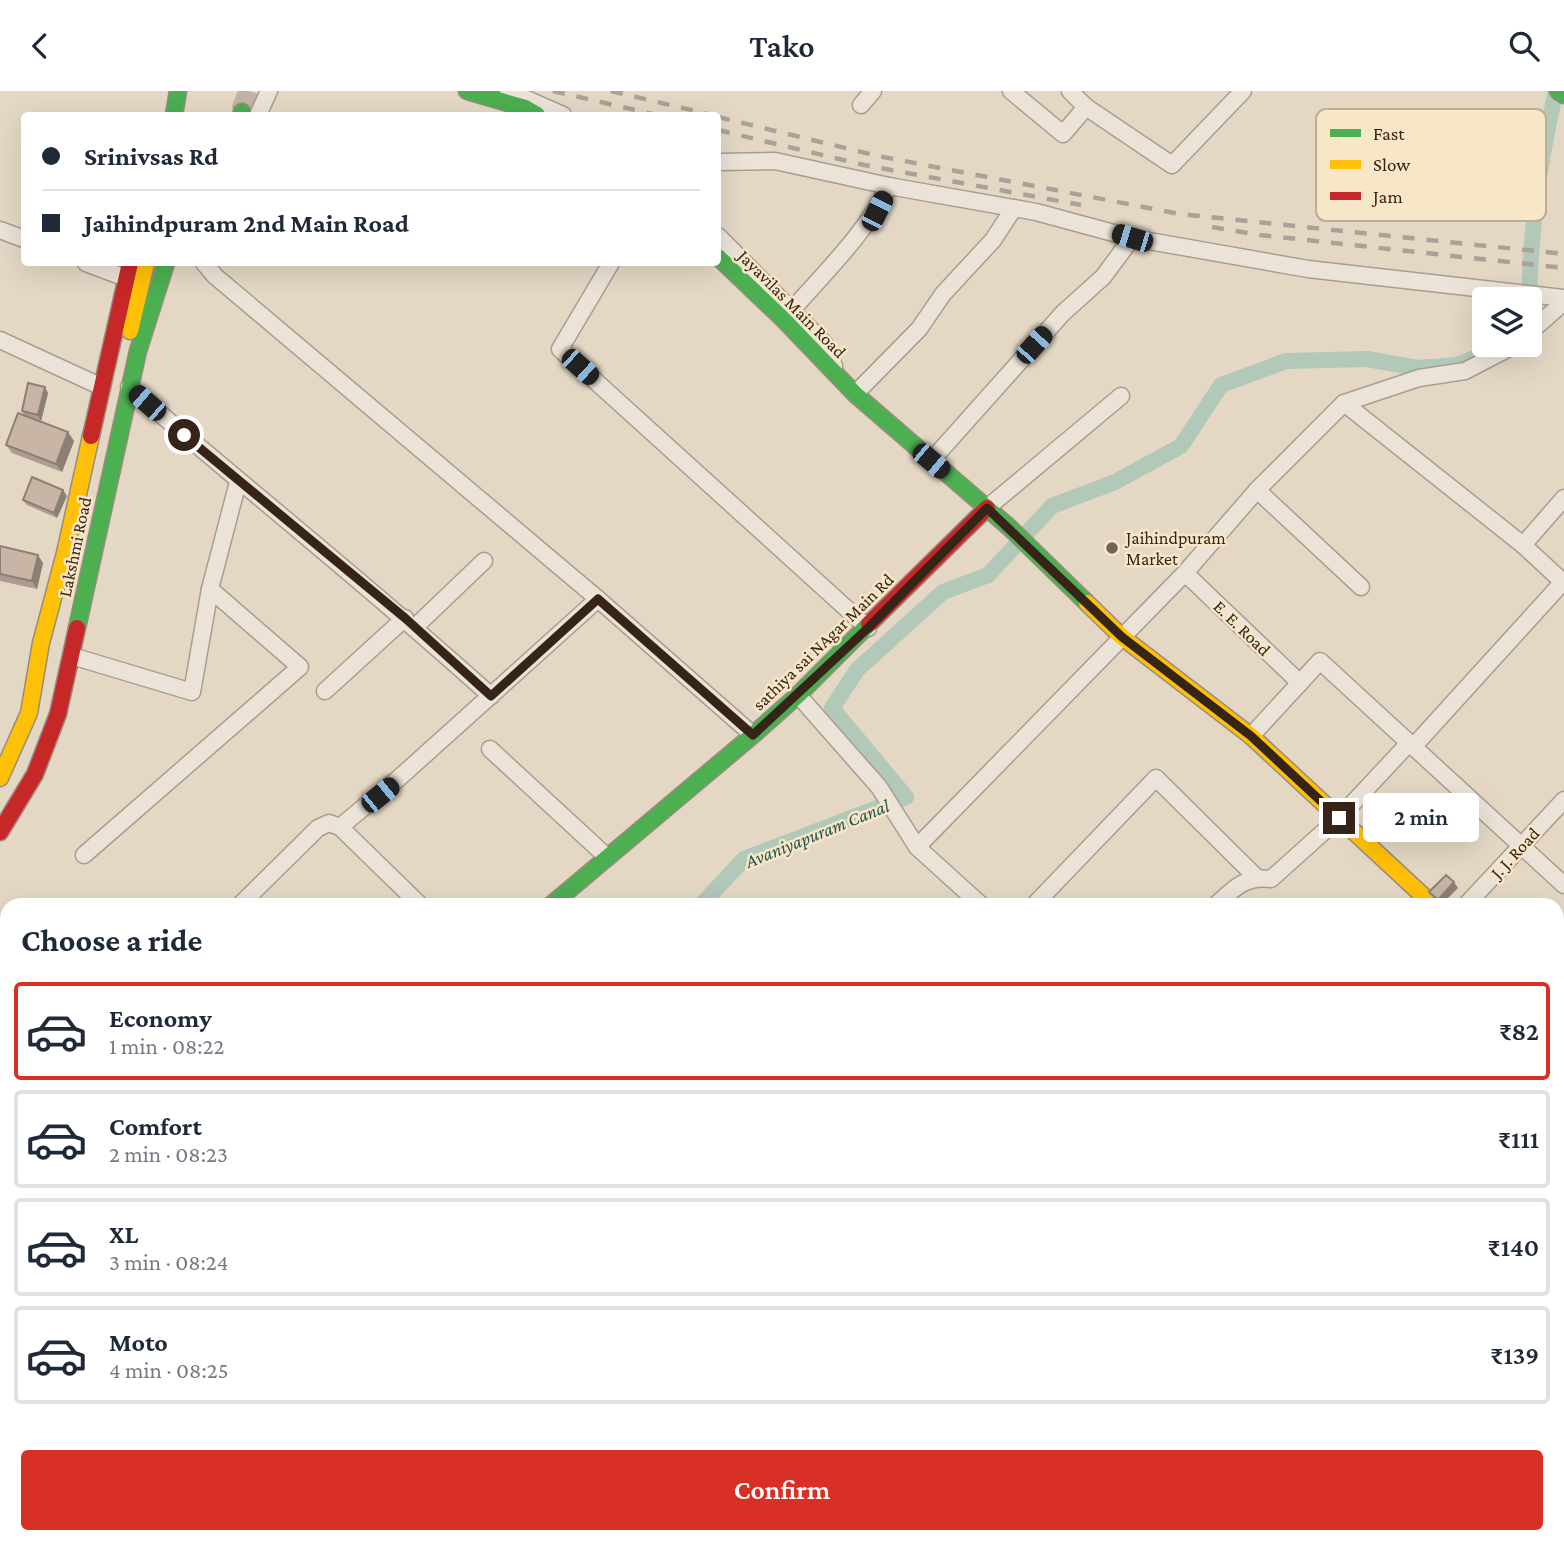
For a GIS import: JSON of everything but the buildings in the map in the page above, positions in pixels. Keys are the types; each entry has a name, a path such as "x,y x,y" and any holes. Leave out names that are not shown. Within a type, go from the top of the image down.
{"street":[{"path":"174,112 178,91"},
{"path":"249,112 269,91"},
{"path":"467,91 531,112"},
{"path":"508,91 556,112"},
{"path":"861,105 873,91"},
{"path":"1011,91 1063,134 1086,107"},
{"path":"1070,91 1086,107 1172,165 1243,91"},
{"path":"1558,91 1564,95"},
{"path":"721,162 775,161 889,186 1014,208 1132,238 1308,269 1501,289 1564,300"},
{"path":"792,310 858,238 877,211 889,186"},
{"path":"855,394 919,330 943,294 993,240 1014,208"},
{"path":"0,230 21,238"},
{"path":"931,461 1063,313 1103,278 1132,238"},
{"name":"Jayavilas Main Road","path":"721,239 824,343 840,378"},
{"name":"Jayavilas Main Road","path":"721,260 855,394 1010,528 1122,637 1251,736 1425,898"},
{"path":"104,266 128,270"},
{"path":"145,266 65,660 192,692 210,589 238,482"},
{"name":"Lakshmi Road","path":"0,832 35,774 58,713 65,660 129,387 165,266"},
{"path":"207,266 215,276 598,599 753,735"},
{"path":"609,266 560,349 868,628"},
{"name":"Lakshmi Road","path":"0,778 29,713 41,643 65,552 128,270"},
{"path":"1542,321 1564,300"},
{"path":"0,341 102,387"},
{"path":"917,847 1185,573 1256,490 1344,403 1419,378 1465,371 1492,357"},
{"path":"129,387 238,482 410,623 491,696"},
{"path":"987,508 1121,396"},
{"path":"1223,898 1239,883 1256,877 1271,879 1339,818 1563,582 1523,545 1344,403"},
{"path":"1256,490 1361,587"},
{"path":"1523,545 1564,498"},
{"name":"sathiya sai NAgar Main Rd","path":"559,898 797,695 987,508"},
{"path":"325,691 484,561"},
{"name":"E. E. Road","path":"1185,573 1300,683"},
{"path":"84,855 300,667 210,589"},
{"path":"340,827 399,778 598,599"},
{"name":"Lakshmi Road","path":"0,810 30,757 65,660"},
{"path":"1251,736 1320,661 1564,885"},
{"path":"797,695 879,787 917,847 973,898"},
{"path":"490,749 607,857"},
{"path":"1041,898 1156,778 1256,877"},
{"name":"J. J. Road","path":"1473,898 1564,800"},
{"path":"247,898 318,828 329,823 340,827 413,898"}],"waterway":[{"name":"Avaniyapuram Canal","path":"1546,138 1556,91"},
{"name":"Avaniyapuram Canal","path":"1530,287 1534,221"},
{"name":"Avaniyapuram Canal","path":"708,898 744,859 906,797 832,708 857,670 943,592 988,575 1052,506 1115,482 1181,446 1221,385 1286,361 1367,359 1418,368 1457,365 1477,357"}],"tunnel":[{"path":"242,112 250,91"}],"railway":[{"path":"553,91 644,112"},
{"path":"611,91 699,112"},
{"path":"721,118 878,156 1180,214 1564,254"},
{"path":"721,131 864,165 1081,205"},
{"path":"1212,227 1260,235 1564,268"}],"traffic: fast":[{"path":"174,112 178,91"},
{"path":"467,91 532,112"},
{"path":"1558,91 1564,95"},
{"path":"721,260 855,394 1010,528 1087,603"},
{"path":"77,628 138,351 165,266"},
{"path":"559,898 753,735 798,695 869,624"}],"traffic: slow":[{"path":"130,331 145,266"},
{"path":"0,778 29,713 41,643 65,553 91,436"},
{"path":"1087,603 1122,637 1251,736 1425,898"}],"traffic: jam":[{"path":"91,436 129,266"},
{"path":"869,624 987,508"},
{"path":"0,832 35,774 58,714 77,628"}],"place":[{"name":"Jaihindpuram Market","path":"1112,548"}],"route":[{"path":"184,435 405,618 491,696 598,599 753,735 868,628 987,508 1122,637 1251,736 1339,818"}]}
